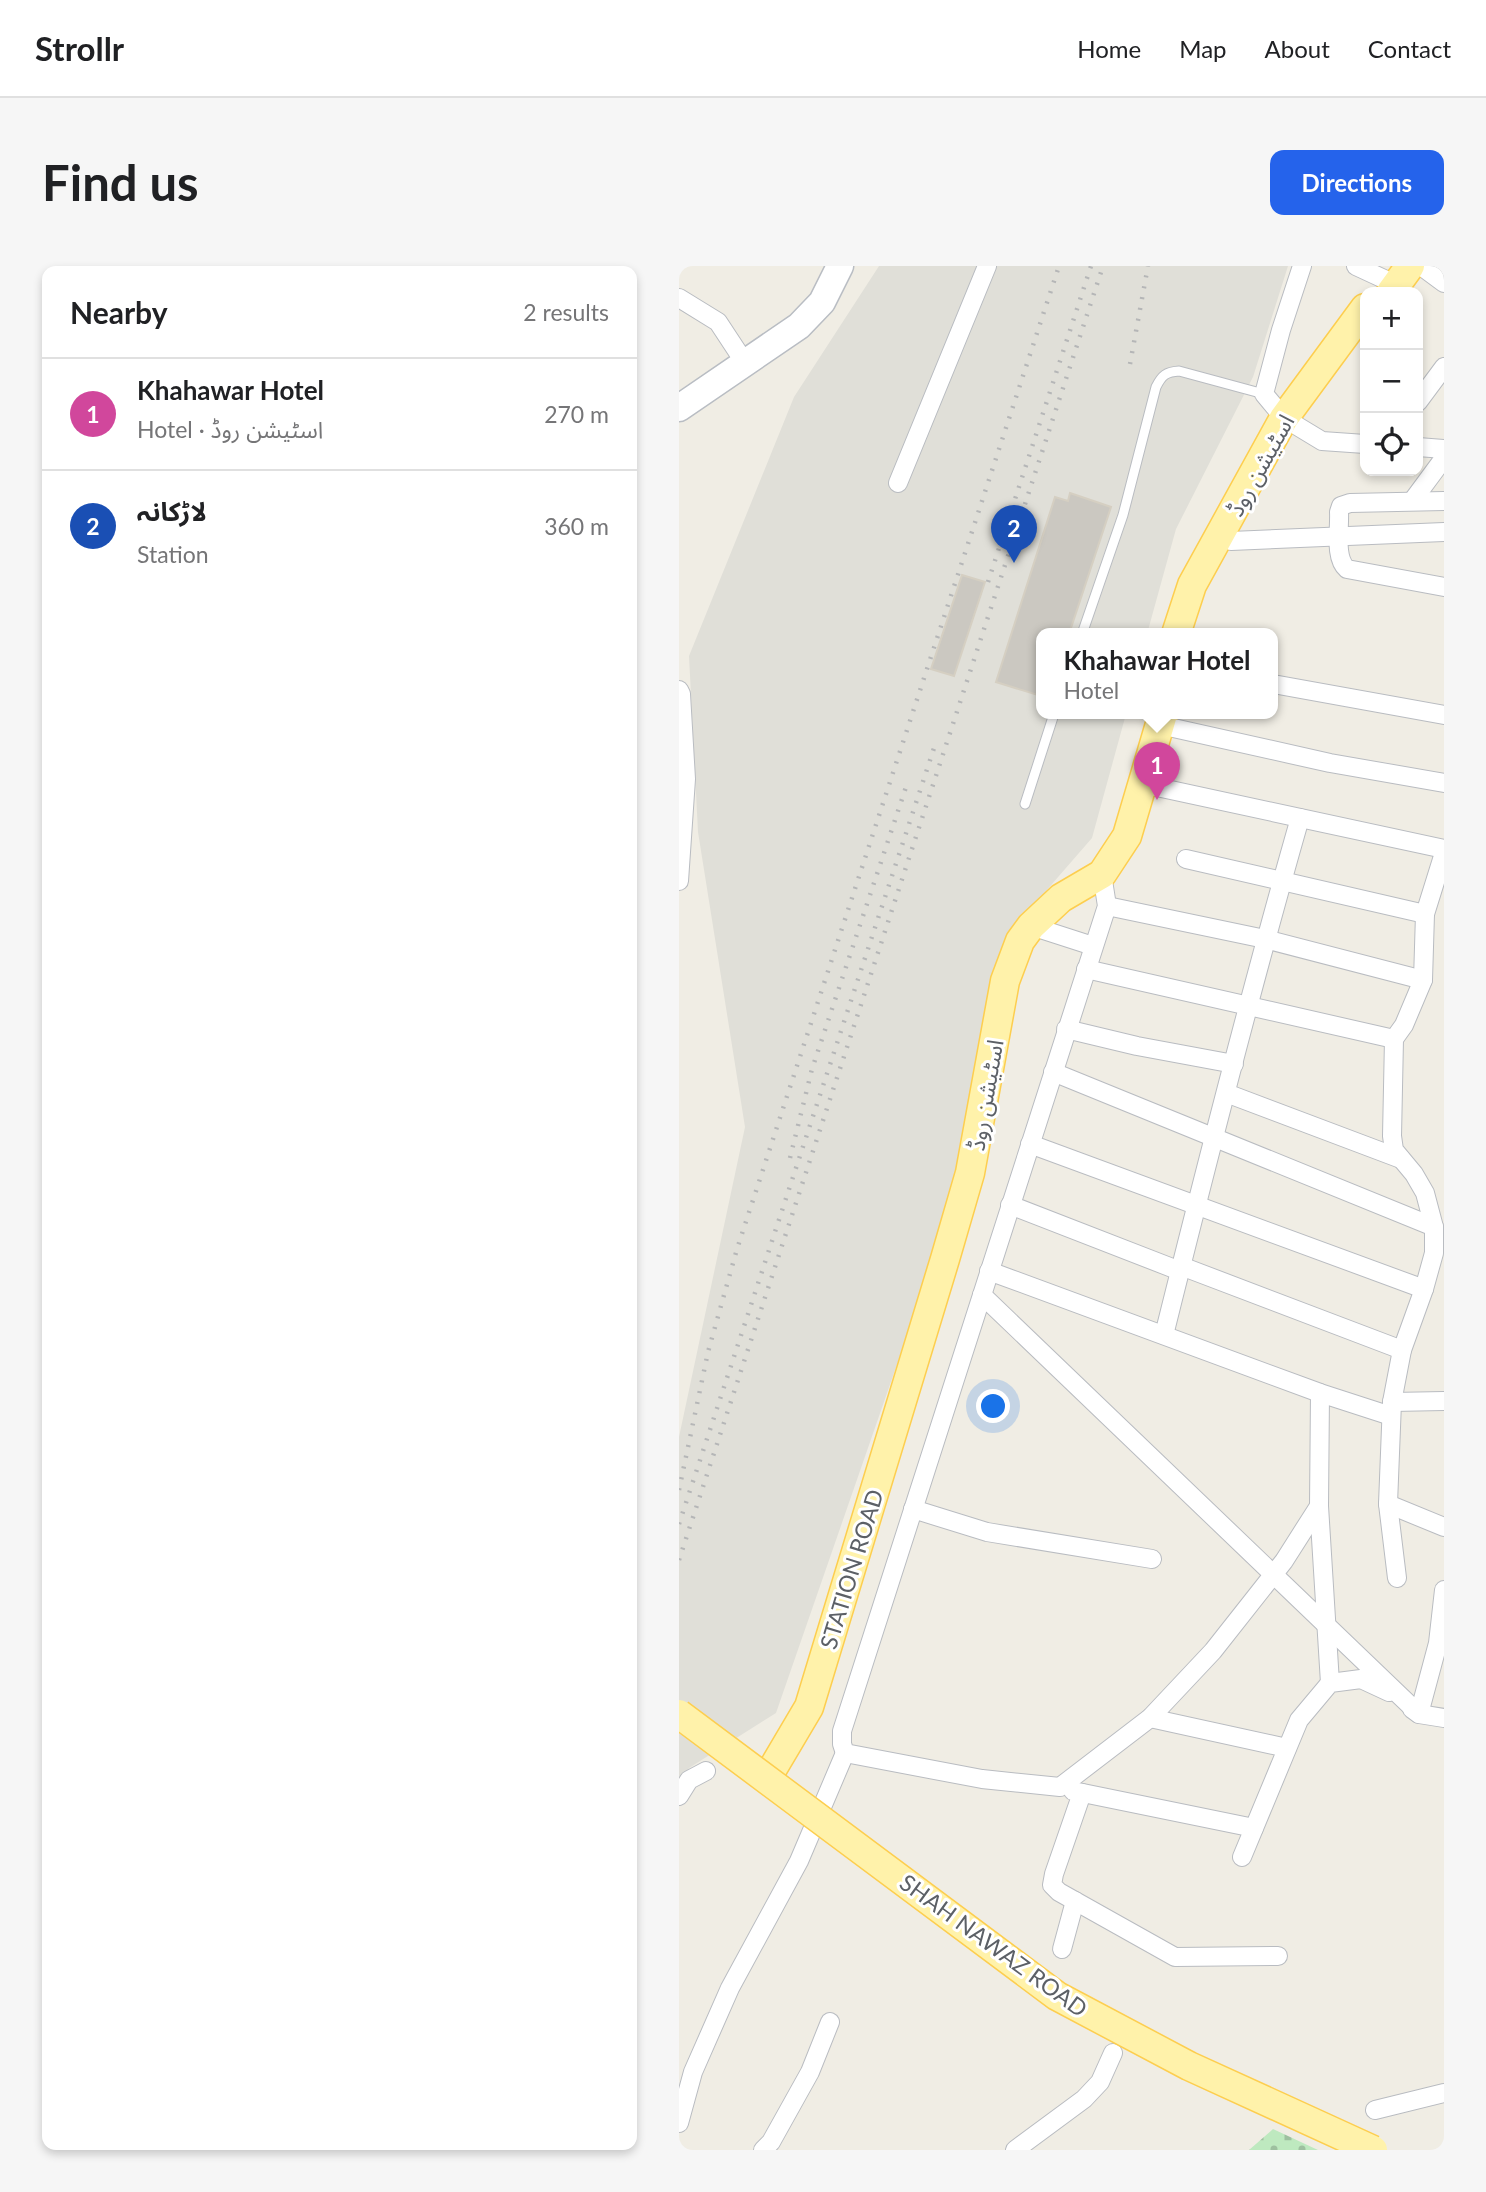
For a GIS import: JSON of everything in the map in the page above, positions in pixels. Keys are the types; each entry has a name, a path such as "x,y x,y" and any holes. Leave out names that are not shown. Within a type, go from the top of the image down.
{"main road":[{"path":"679,408 799,326 822,302 840,266"},
{"path":"1386,282 1410,266"},
{"name":"اسٹیشن روڈ","path":"1190,628 1226,538 1289,421 1360,315"},
{"name":"اسٹیشن روڈ","path":"1289,421 1360,333"},
{"name":"اسٹیشن روڈ","path":"1178,628 1192,585 1226,538"},
{"path":"1102,874 1114,829 1158,719"},
{"name":"اسٹیشن روڈ","path":"917,1352 971,1173 1005,981 1020,942 1031,926 1061,898 1102,874 1127,835 1143,784 1158,719"},
{"name":"STATION ROAD","path":"767,1778 809,1707 917,1352"},
{"name":"SHAH NAWAZ ROAD","path":"679,1714 1057,1996 1189,2066 1373,2150"}],"street":[{"path":"898,483 987,266"},
{"path":"1302,266 1281,330 1265,394 1289,421 1322,441 1360,444"},
{"path":"1356,266 1386,282"},
{"path":"1421,266 1444,283"},
{"path":"679,298 718,323 745,363"},
{"path":"1423,395 1444,367"},
{"path":"1423,447 1444,449"},
{"path":"1413,500 1444,458"},
{"path":"1444,501 1350,503 1341,506 1339,512 1341,565 1347,569 1444,587"},
{"path":"1226,538 1340,537 1444,532"},
{"path":"1278,685 1444,715"},
{"path":"679,690 686,779 679,881"},
{"path":"1162,719 1330,763 1444,783"},
{"path":"1143,784 1444,851 1425,914 1423,981 1405,1025 1394,1039 1394,1150 1414,1174 1425,1193 1439,1252 1402,1350 1391,1409 1388,1504 1397,1578"},
{"path":"1164,1335 1265,939 1300,818"},
{"path":"1187,859 1425,914"},
{"path":"679,2123 693,2072 730,1988 799,1861 845,1753 842,1731 1107,906 1102,874"},
{"path":"1107,906 1265,939 1423,981"},
{"path":"1031,926 1093,946"},
{"path":"1086,969 1394,1039"},
{"path":"1066,1029 1137,1046 1234,1064"},
{"path":"1053,1072 1434,1227"},
{"path":"1226,1093 1401,1159"},
{"path":"1030,1144 1424,1289"},
{"path":"1010,1205 1402,1350"},
{"path":"989,1270 1320,1393 1391,1409 1444,1401"},
{"path":"982,1295 1419,1714"},
{"path":"1320,1393 1319,1506 1330,1683"},
{"path":"1388,1504 1444,1527"},
{"path":"1060,1787 1150,1718 1213,1651 1273,1574 1319,1506"},
{"path":"913,1509 987,1532 1152,1559"},
{"path":"1419,1714 1438,1643 1444,1590"},
{"path":"1242,1857 1299,1720 1330,1683 1361,1679 1389,1692 1419,1714 1444,1718"},
{"path":"1150,1718 1287,1748"},
{"path":"845,1753 982,1779 1060,1787 1254,1828"},
{"path":"679,1796 689,1780 706,1772"},
{"path":"1082,1793 1053,1874 1052,1885 1059,1892 1175,1957 1278,1956"},
{"path":"1062,1949 1075,1901"},
{"path":"763,2150 771,2142 810,2072 830,2022"},
{"path":"1015,2150 1084,2099 1100,2082 1113,2053"},
{"path":"1375,2110 1444,2094"}],"lane":[{"path":"1084,628 1123,515 1156,387 1161,377 1168,372 1179,370 1265,394"},
{"path":"1025,804 1052,719"}],"shaded area":[{"path":"879,266 1288,266 1253,377 1176,529 1149,628 1036,628 1036,719 1125,719 1092,838 1032,907 962,1177 776,1713 689,1768 679,1788 679,1437 745,1127 698,832 689,656 794,397"}],"green space":[{"path":"1273,2129 1318,2150 1249,2150"}],"building":[{"path":"1070,493 1111,507 1071,628 1036,628 1036,694 996,682 1055,497 1068,501"},
{"path":"962,575 985,582 954,676 931,669"}],"railway":[{"path":"679,1490 708,1352 737,1249 1059,266"},
{"path":"988,582 1091,266"},
{"path":"679,1560 1103,266"},
{"path":"1130,364 1148,266"},
{"path":"679,1524 935,745"},
{"path":"790,1158 812,1069 908,781"}],"place":[{"name":"لاڑکانہ","path":"1014,563"},
{"name":"Khahawar Hotel","path":"1157,800"}]}
